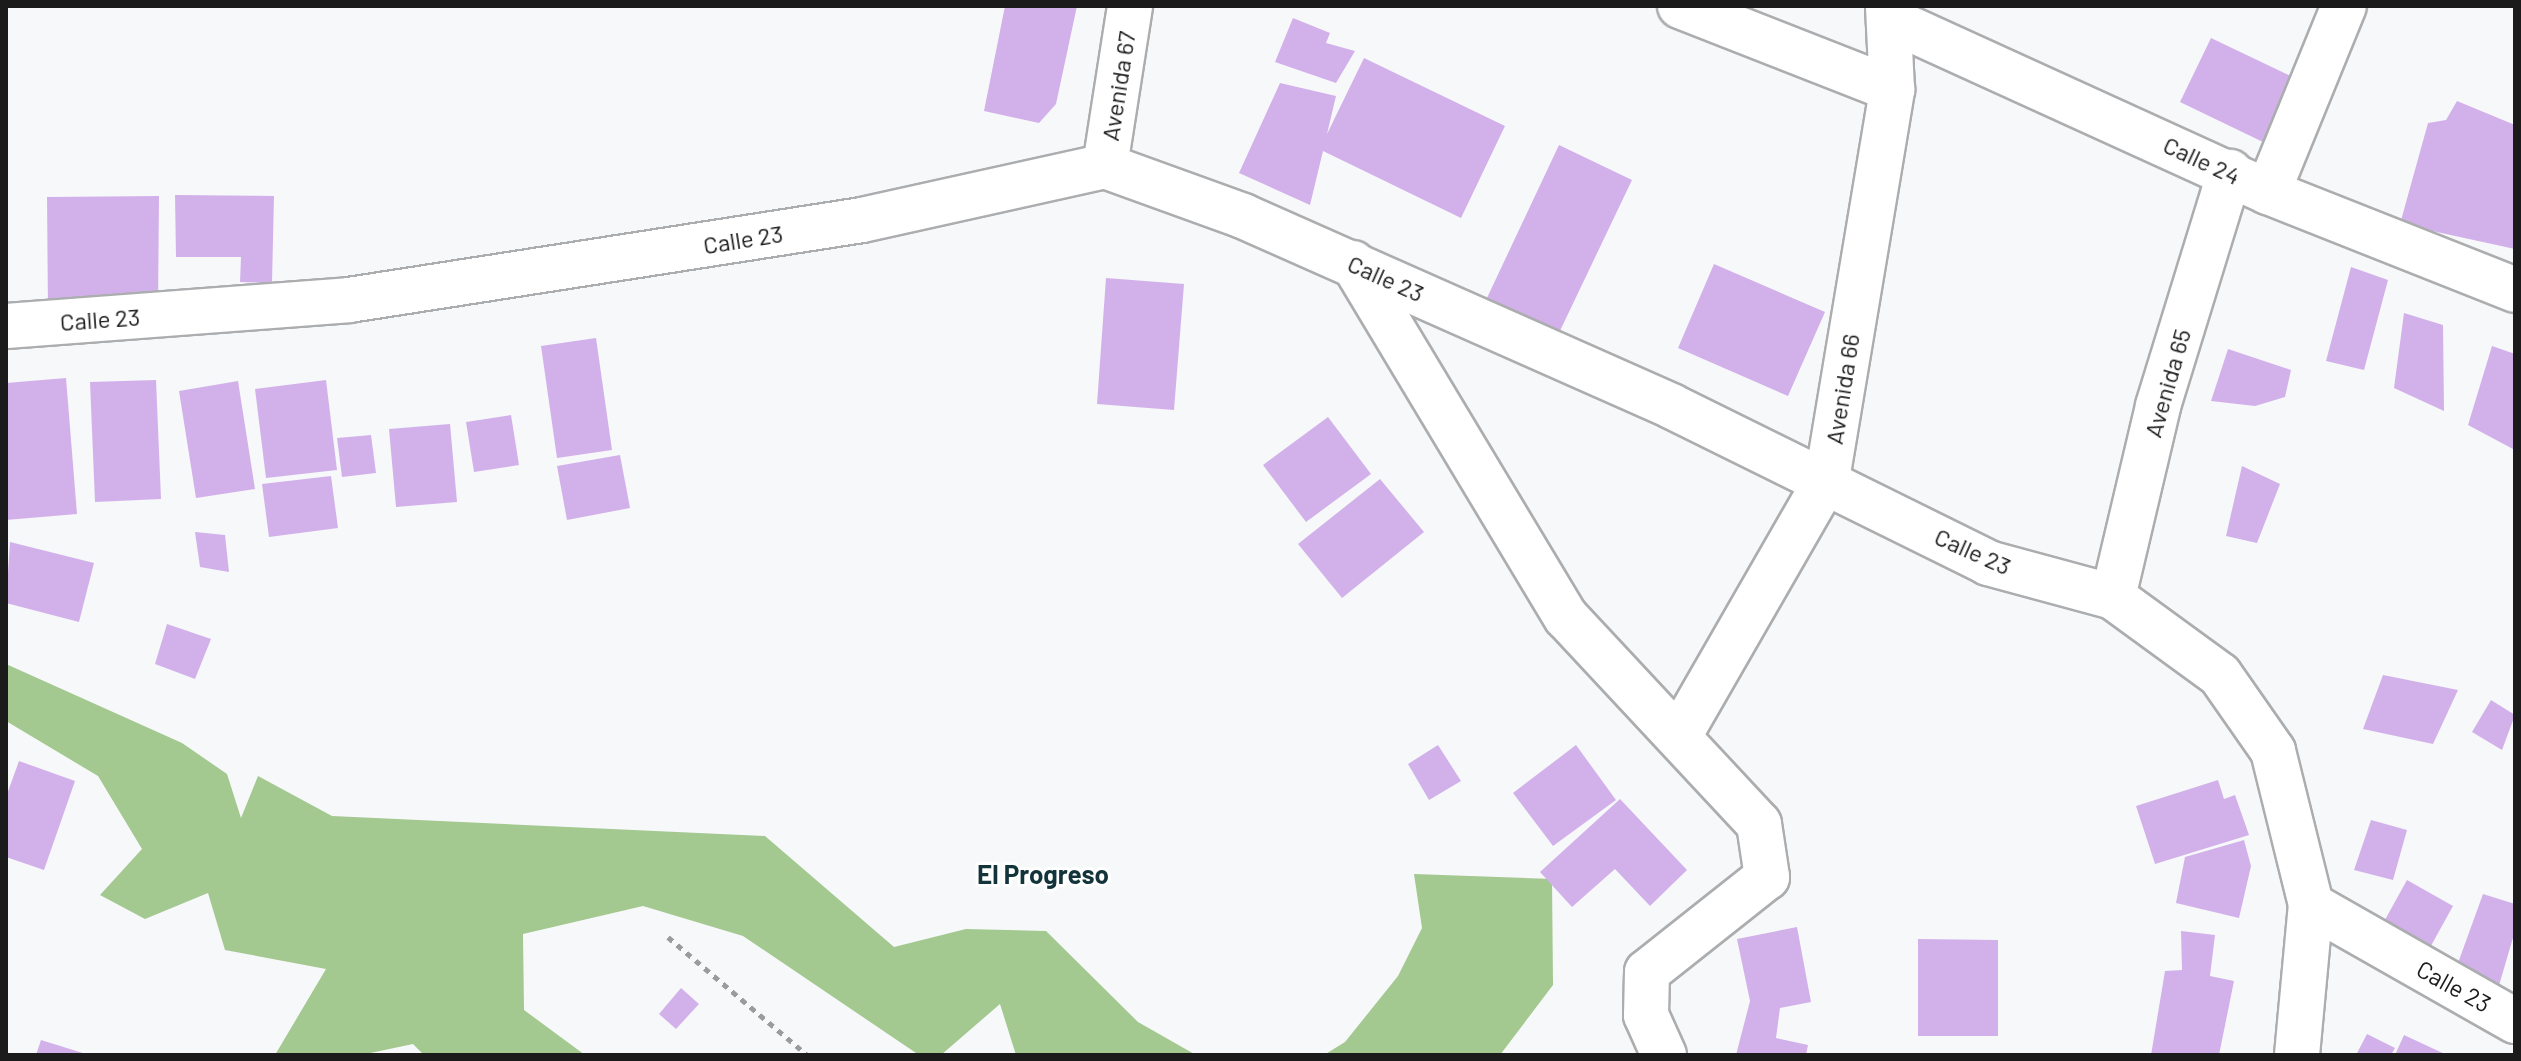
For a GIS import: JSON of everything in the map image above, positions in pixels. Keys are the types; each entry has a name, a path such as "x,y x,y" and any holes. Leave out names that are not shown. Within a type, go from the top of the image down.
{"street":[{"name":"Avenida 67","path":"1105,166 1130,6"},
{"path":"1680,6 1892,89"},
{"path":"2268,192 2344,6"},
{"name":"Avenida 66","path":"1679,736 1827,479 1892,89 1890,14"},
{"name":"Calle 24","path":"1890,14 2268,192 2515,290"},
{"name":"Calle 23","path":"6,326 349,300 862,220 1105,166 1353,263 1827,479 1988,563 2113,597 2220,675 2273,751 2311,905 2515,1021"},
{"name":"Avenida 65","path":"2113,597 2158,406 2230,172"},
{"path":"1353,263 1566,617 1759,824 1767,877 1647,972 1646,1015 1664,1055"},
{"path":"2297,1055 2311,905"}],"path":[{"path":"668,937 807,1055"}],"green space":[{"path":"6,664 182,743 227,774 241,818 258,776 332,816 765,836 894,947 966,929 1046,931 1138,1022 1196,1055 1016,1055 1000,1004 941,1055 919,1055 743,936 643,906 523,934 524,1010 585,1055 424,1055 413,1044 361,1055 275,1055 326,969 225,950 208,893 145,919 100,895 142,849 98,776 6,721"},
{"path":"1414,874 1552,879 1553,985 1500,1055 1324,1055 1345,1042 1398,976 1422,928"}],"building":[{"path":"1005,6 1077,6 1056,104 1039,123 984,111"},
{"path":"1293,18 1330,33 1326,43 1355,51 1336,83 1275,62"},
{"path":"2211,38 2297,79 2265,143 2180,102"},
{"path":"1364,58 1505,126 1461,218 1323,151 1310,205 1239,173 1280,83 1336,96 1327,134"},
{"path":"2457,101 2515,125 2515,249 2400,224 2428,123 2446,120"},
{"path":"1559,145 1632,180 1558,335 1486,300"},
{"path":"175,195 274,196 272,283 240,282 241,257 176,257"},
{"path":"159,196 158,310 48,311 47,197"},
{"path":"1714,264 1825,312 1788,396 1678,348"},
{"path":"2351,267 2388,280 2364,370 2326,361"},
{"path":"1106,278 1184,284 1174,410 1097,404"},
{"path":"2404,313 2443,325 2444,411 2394,388"},
{"path":"596,338 612,450 557,458 541,346"},
{"path":"2492,346 2515,354 2513,449 2468,425"},
{"path":"2228,349 2291,370 2285,397 2255,406 2211,401"},
{"path":"66,378 77,514 6,520 6,383"},
{"path":"156,380 161,499 95,502 90,382"},
{"path":"326,380 337,470 266,478 255,389"},
{"path":"238,381 255,489 196,498 179,391"},
{"path":"511,415 519,465 474,472 466,422"},
{"path":"1328,417 1371,474 1306,522 1263,465"},
{"path":"450,424 457,502 396,507 389,429"},
{"path":"371,435 376,473 342,477 337,438"},
{"path":"620,455 630,508 567,520 557,466"},
{"path":"2242,466 2280,484 2257,543 2226,536"},
{"path":"331,476 338,528 269,537 262,484"},
{"path":"1380,479 1424,532 1342,598 1298,544"},
{"path":"195,532 225,535 229,572 200,567"},
{"path":"10,542 94,563 79,622 6,603"},
{"path":"167,624 211,639 195,679 155,664"},
{"path":"2383,675 2458,690 2433,744 2363,729"},
{"path":"2491,700 2515,715 2502,750 2472,732"},
{"path":"1438,745 1461,781 1429,800 1408,764"},
{"path":"1576,745 1616,800 1553,846 1513,793"},
{"path":"19,761 75,781 44,870 6,857 6,797"},
{"path":"2218,780 2224,799 2235,795 2249,835 2155,864 2136,806"},
{"path":"1620,799 1687,870 1650,906 1615,869 1572,907 1540,872"},
{"path":"2371,820 2407,830 2393,880 2354,870"},
{"path":"2244,840 2251,866 2239,918 2176,903 2185,857"},
{"path":"2407,880 2453,906 2427,953 2381,927"},
{"path":"2483,894 2515,904 2515,931 2495,999 2454,974"},
{"path":"1797,927 1811,1002 1780,1008 1776,1038 1808,1045 1806,1055 1736,1055 1750,1001 1737,939"},
{"path":"2181,931 2215,935 2210,976 2234,981 2219,1055 2151,1055 2165,971 2182,970"},
{"path":"1918,939 1998,940 1998,1036 1918,1036"},
{"path":"681,988 699,1004 676,1029 659,1014"},
{"path":"2367,1034 2395,1048 2391,1055 2356,1055"},
{"path":"2404,1035 2447,1055 2395,1055"},
{"path":"41,1040 86,1054 86,1055 36,1055"}],"district":[{"name":"El Progreso","path":"1043,874"}]}
